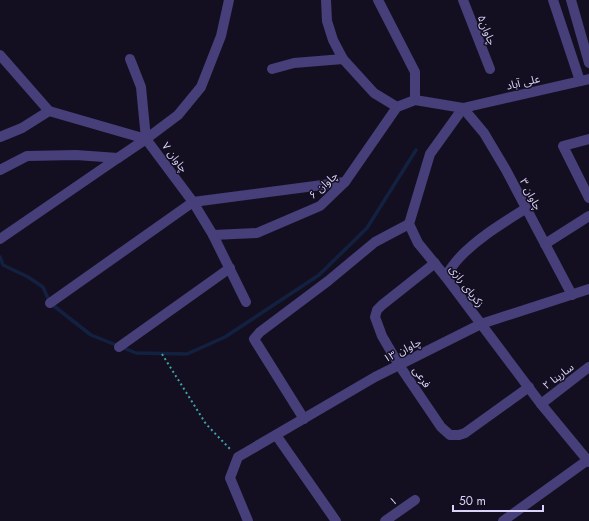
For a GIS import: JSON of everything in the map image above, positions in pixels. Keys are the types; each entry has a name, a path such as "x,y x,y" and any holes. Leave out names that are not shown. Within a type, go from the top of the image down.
{"street":[{"name":"چاوان ۷","path":"229,0 221,36 201,87 178,115 146,139 193,202 213,234 246,302"},
{"path":"304,419 254,339 260,332 328,281 375,242 409,224 430,154 463,108 415,100 397,107 374,93 343,59 333,40 327,21 326,0"},
{"path":"378,0 415,72 415,100"},
{"name":"چاوان۵","path":"462,0 490,69"},
{"path":"553,0 584,80"},
{"path":"571,0 589,63"},
{"path":"0,55 49,111 146,139"},
{"path":"130,59 141,87 146,139"},
{"path":"272,69 294,62 343,59"},
{"name":"علی آباد","path":"463,108 584,80"},
{"name":"چاوان ۶","path":"213,234 257,233 320,206 345,182 397,107"},
{"name":"چاوان ۳","path":"463,108 484,133 506,170 525,209 572,295"},
{"path":"0,137 22,128 49,111"},
{"path":"0,239 146,139"},
{"path":"589,139 563,146 589,198"},
{"path":"0,170 27,156 76,155 118,158"},
{"path":"50,303 193,202 345,182"},
{"path":"445,276 459,258 470,248 500,224 525,209"},
{"path":"545,244 589,216"},
{"name":"زکریای رازی","path":"409,224 418,243 445,276 529,387 540,404 589,461"},
{"name":"فرعی","path":"435,263 382,305 375,314 375,320 382,336 399,365 441,427 450,435 454,436 465,433 529,387"},
{"path":"120,347 230,268"},
{"name":"چاوان ۱۳","path":"238,457 375,377 481,324 589,289"},
{"name":"سارینا ۲","path":"540,404 589,367"},
{"path":"276,435 336,521"},
{"path":"238,457 230,478 248,521"},
{"path":"503,521 589,461"},
{"name":"۱","path":"384,521 415,500"}],"path":[{"path":"162,354 206,424 238,457"}],"waterway":[{"path":"0,257 3,265 28,277 43,287 50,303 91,335 136,353 187,354 225,337 319,275 367,228 416,150"}]}
